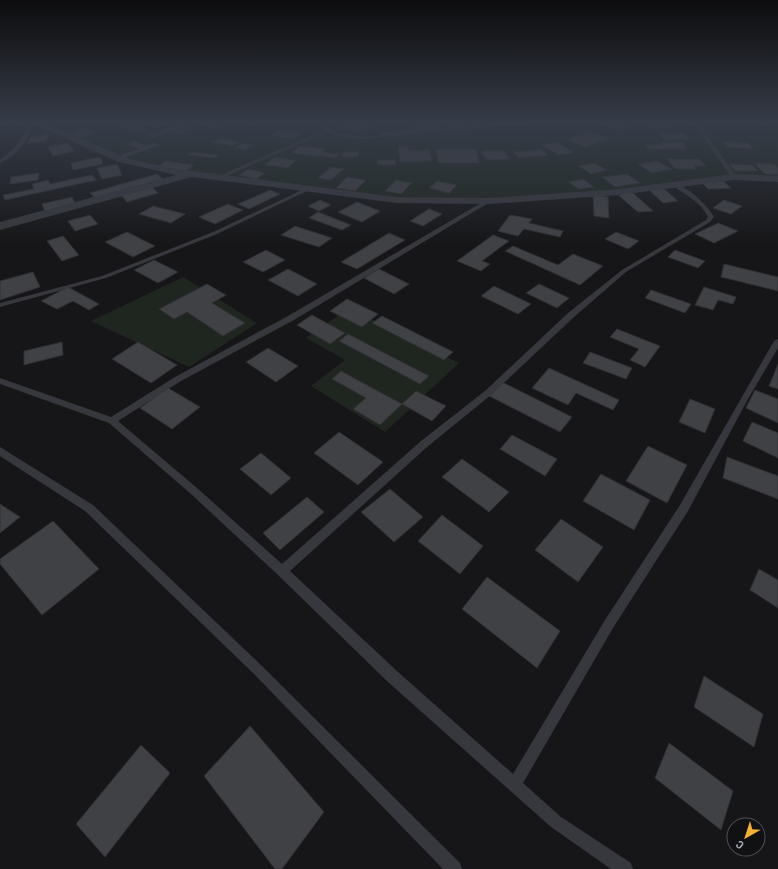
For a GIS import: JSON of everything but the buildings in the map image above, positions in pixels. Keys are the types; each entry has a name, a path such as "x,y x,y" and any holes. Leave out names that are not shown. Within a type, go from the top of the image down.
{"street":[{"path":"138,164 169,171 306,190 397,200 488,201 619,192 734,177 778,179"},
{"path":"0,226 193,174"}],"lane":[{"path":"220,177 251,164"},
{"path":"725,164 734,177"},
{"path":"282,572 424,444 488,392 577,310 624,271 708,221 711,217 706,208 692,196 675,185"},
{"path":"0,305 104,277 215,233 306,190"},
{"path":"112,421 178,378 291,318 488,201"},
{"path":"515,784 609,624 684,508 744,398 778,341"},
{"path":"0,381 112,421 194,491 393,677 556,822 625,869"},
{"path":"0,451 89,508 257,669 454,869"}],"shaded area":[{"path":"131,164 778,164 778,180 755,177 524,198 398,199"},
{"path":"183,277 257,323 189,367 91,321"},
{"path":"349,308 459,363 385,432 311,386 345,360 306,338"}]}
